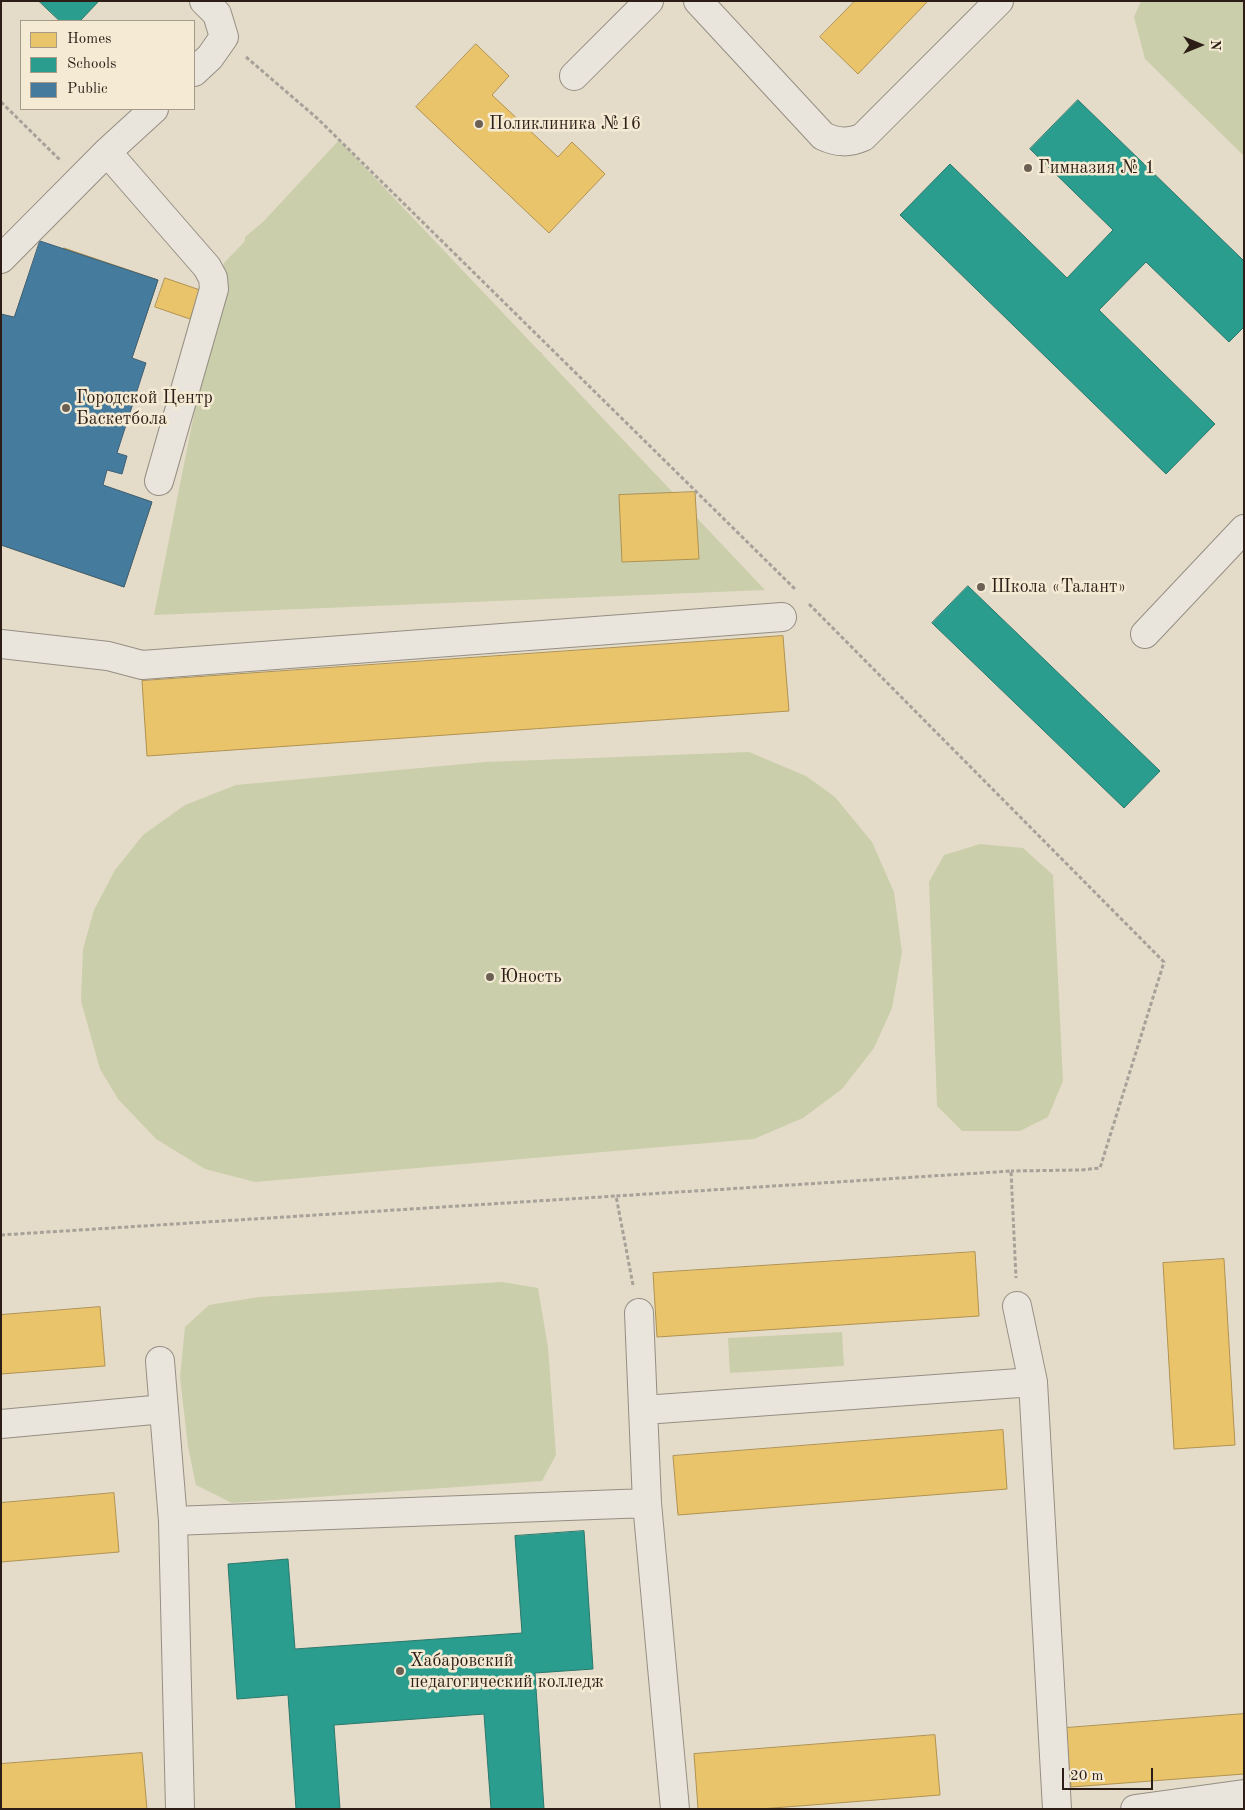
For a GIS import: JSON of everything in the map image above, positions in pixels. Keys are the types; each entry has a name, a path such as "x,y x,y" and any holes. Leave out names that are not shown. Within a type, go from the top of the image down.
{"lane":[{"path":"574,76 649,1"},
{"path":"698,1 823,136 842,142 853,141 863,137 999,1"},
{"path":"195,71 210,57 224,37 217,6"},
{"path":"1,259 153,110"},
{"path":"108,152 207,267 213,278 214,289 159,481"},
{"path":"1145,634 1244,529"},
{"path":"1,644 108,656 142,665 782,617"},
{"path":"1017,1306 1033,1382 1057,1809"},
{"path":"639,1313 647,1502 676,1809"},
{"path":"160,1361 173,1521 180,1809"},
{"path":"644,1410 1033,1382"},
{"path":"1,1424 164,1409"},
{"path":"173,1521 647,1502"},
{"path":"1135,1809 1244,1794"}],"path":[{"path":"1,102 80,180"},
{"path":"1,1235 1011,1171 1017,1306"},
{"path":"616,1196 639,1313"}],"green space":[{"path":"1141,1 1244,1 1244,156 1145,59 1134,17"},
{"path":"339,140 542,352 765,590 154,615 224,263 245,241 245,237 263,222"},
{"name":"Юность","path":"749,752 806,776 835,797 872,842 894,892 902,952 892,1008 874,1048 842,1089 803,1118 754,1139 255,1182 205,1169 156,1139 118,1099 100,1069 81,1001 83,949 94,910 115,870 143,835 185,805 236,785 485,762"},
{"path":"980,844 1023,848 1053,875 1063,1081 1048,1117 1020,1131 962,1131 937,1106 929,882 944,855"},
{"path":"502,1282 538,1288 548,1347 556,1455 542,1481 232,1503 196,1485 188,1447 180,1377 185,1327 209,1305 259,1297"},
{"path":"842,1332 844,1366 730,1373 728,1338"}],"building: Homes":[{"path":"855,1 928,1 858,74 820,37"},
{"name":"Поликлиника №16","path":"476,44 509,76 492,95 558,157 572,142 605,174 549,233 416,107"},
{"path":"64,248 158,280 106,435 13,404"},
{"path":"165,278 200,290 190,319 155,307"},
{"path":"1,451 152,502 124,587 1,545"},
{"path":"695,492 699,559 622,562 619,495"},
{"path":"783,636 789,711 147,756 142,681"},
{"path":"975,1252 979,1316 657,1337 653,1273"},
{"path":"1224,1259 1235,1445 1174,1449 1163,1263"},
{"path":"100,1307 105,1366 1,1374 1,1315"},
{"path":"1003,1430 1007,1489 678,1515 673,1456"},
{"path":"114,1493 119,1552 1,1562 1,1503"},
{"path":"1244,1714 1244,1774 1071,1787 1066,1728"},
{"path":"935,1735 940,1795 760,1809 698,1809 694,1754"},
{"path":"142,1753 147,1809 1,1809 1,1764"}],"building: Schools":[{"path":"39,1 99,1 81,20 59,20"},
{"path":"1078,100 1244,261 1244,327 1229,342 1146,262 1099,310 1215,424 1166,474 900,215 950,164 1067,278 1113,230 1030,149"},
{"path":"968,586 1160,771 1124,808 932,623"},
{"name":"Хабаровский педагогический колледж","path":"584,1531 593,1669 535,1673 544,1809 491,1809 484,1714 334,1725 340,1809 296,1809 288,1695 237,1699 228,1564 288,1559 295,1649 522,1633 515,1536"}],"building: Public":[{"name":"Городской Центр Баскетбола","path":"40,241 158,280 132,358 146,363 117,453 127,456 122,474 107,470 103,485 152,502 124,587 1,545 1,314 14,317"}],"place":[{"name":"Поликлиника №16","path":"479,124"},
{"name":"Гимназия № 1","path":"1028,168"},
{"name":"Городской Центр Баскетбола","path":"66,408"},
{"name":"Школа «Талант»","path":"981,587"},
{"name":"Юность","path":"490,977"},
{"name":"Хабаровский педагогический колледж","path":"400,1671"}]}
